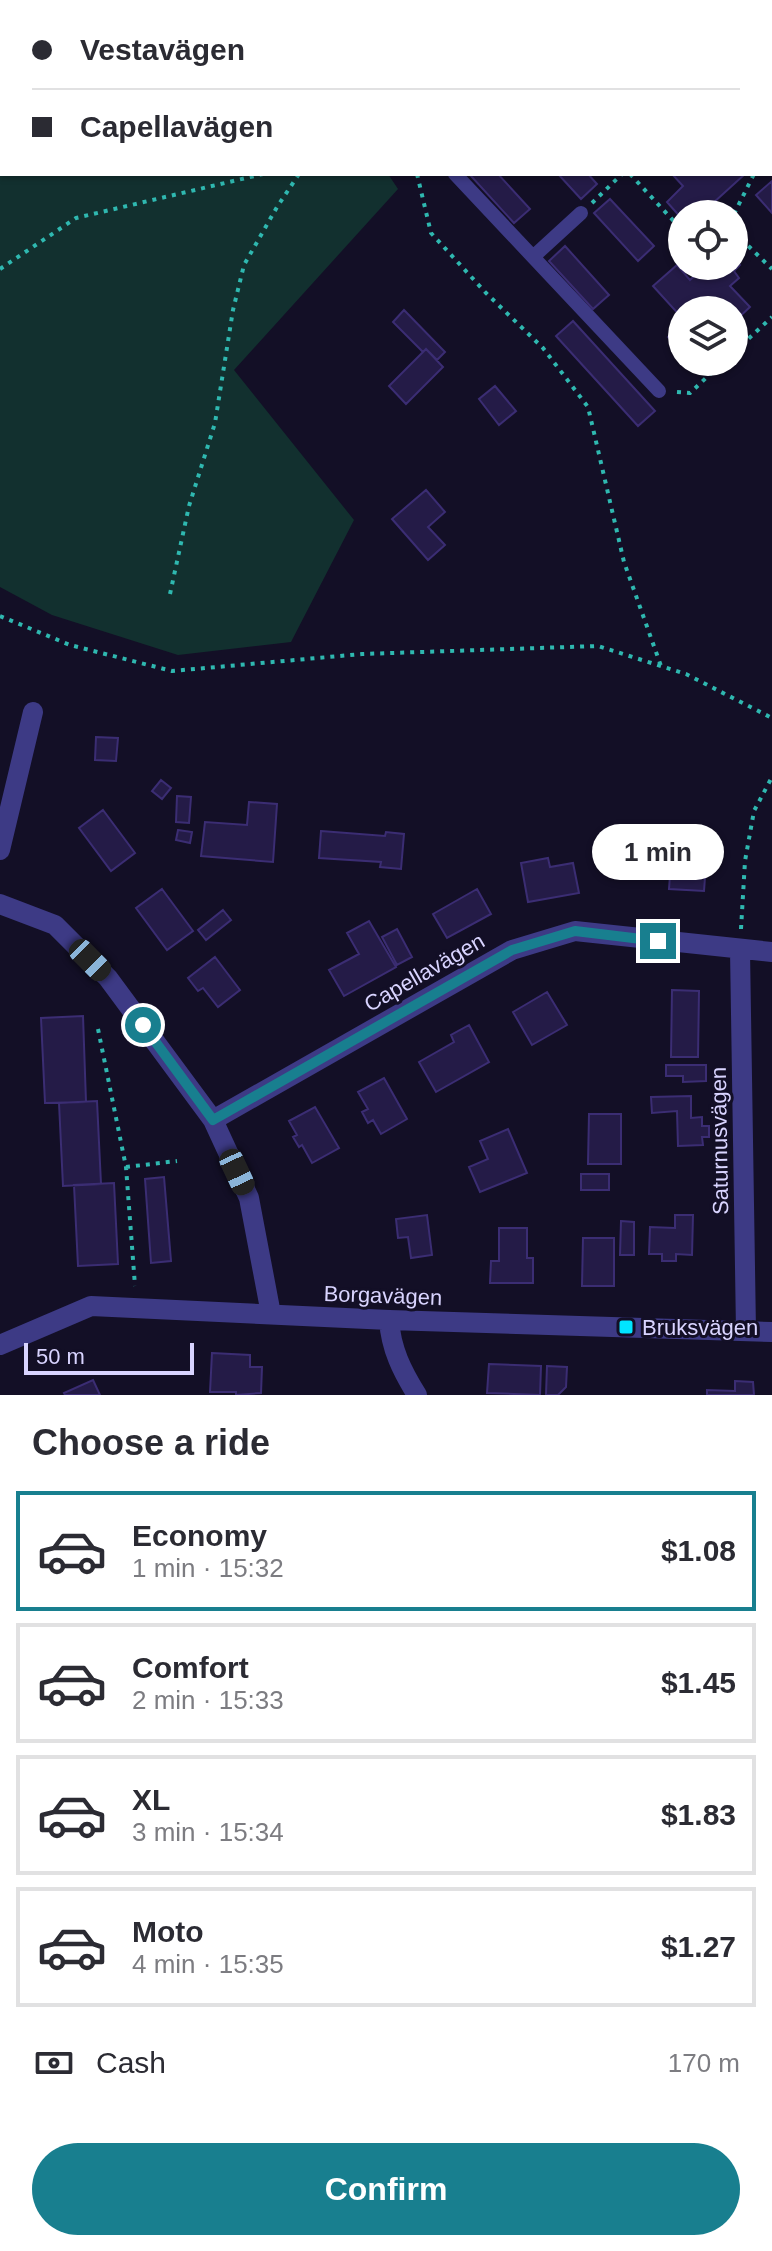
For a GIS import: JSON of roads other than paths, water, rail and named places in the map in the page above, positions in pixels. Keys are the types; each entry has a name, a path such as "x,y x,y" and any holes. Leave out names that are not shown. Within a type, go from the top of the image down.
{"street":[{"path":"0,850 33,712"},
{"path":"0,904 55,925 97,967 213,1120 249,1198 271,1314"},
{"name":"Capellavägen","path":"213,1120 512,950 575,931 772,952"},
{"name":"Saturnusvägen","path":"740,950 746,1331"},
{"name":"Borgavägen","path":"2,1340 91,1306 389,1320 772,1332"},
{"path":"389,1320 390,1342 417,1395"}],"lane":[{"path":"457,176 659,391"},
{"path":"533,257 581,213"}],"place":[{"name":"Bruksvägen","path":"626,1327"}]}
